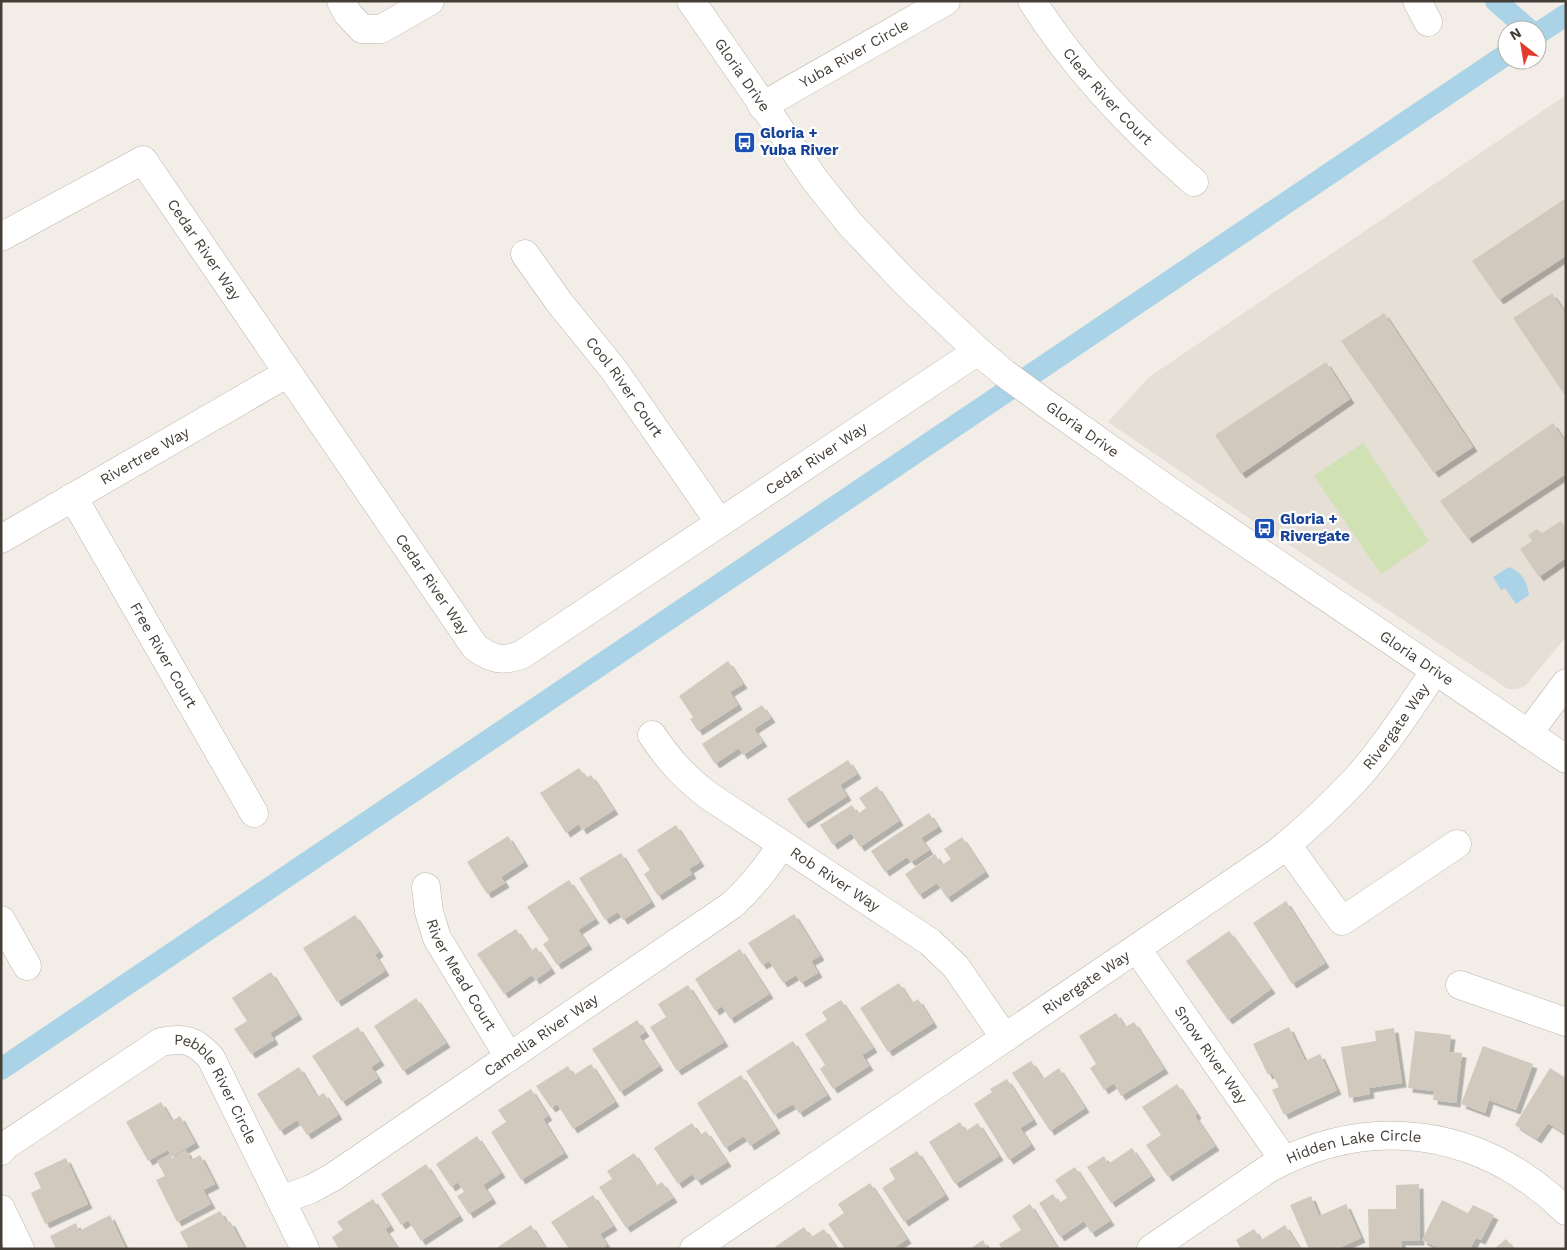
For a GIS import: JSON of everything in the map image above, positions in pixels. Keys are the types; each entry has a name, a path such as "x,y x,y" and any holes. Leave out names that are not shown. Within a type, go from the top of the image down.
{"street":[{"path":"341,1 348,14 362,29 381,29 430,1"},
{"name":"Gloria Drive","path":"691,1 762,106 815,180 850,224 908,286 978,351 1004,373 1171,492 1566,759"},
{"name":"Yuba River Circle","path":"762,106 946,1"},
{"name":"Clear River Court","path":"1032,1 1090,79 1155,149 1194,182"},
{"name":"Cedar River Way","path":"1,237 142,160 475,648 488,656 501,659 521,655 978,351"},
{"name":"Cool River Court","path":"525,254 558,302 614,370 720,523"},
{"name":"Rivertree Way","path":"1,539 288,373"},
{"name":"Free River Court","path":"73,497 254,813"},
{"name":"Rivergate Way","path":"694,1249 1136,949 1287,844 1326,811 1357,778 1380,750 1435,671"},
{"path":"1528,734 1566,683"},
{"name":"Rob River Way","path":"652,735 669,760 690,781 709,796 930,942 956,968 1005,1038"},
{"name":"Camelia River Way","path":"280,1200 311,1189 333,1177 732,905 753,885 782,844"},
{"path":"1287,844 1342,921 1456,844"},
{"name":"River Mead Court","path":"426,887 428,912 437,938 510,1057"},
{"path":"1,920 27,966"},
{"name":"Snow River Way","path":"1136,949 1284,1160"},
{"path":"1460,985 1566,1022"},
{"name":"Pebble River Circle","path":"1,1151 161,1042 176,1038 189,1041 202,1048 211,1058 305,1249"},
{"name":"Hidden Lake Circle","path":"1151,1249 1284,1160 1318,1147 1360,1138 1380,1136 1414,1137 1447,1142 1484,1154 1514,1169 1548,1194 1566,1211"},
{"path":"1,1209 20,1249"}],"shaded area":[{"path":"1566,95 1566,637 1525,686 1517,689 1508,689 1262,527 1108,422 1149,377"}],"green space":[{"path":"1363,443 1429,541 1381,574 1314,476"}],"water":[{"path":"1509,567 1521,574 1529,595 1516,604 1505,588 1501,590 1493,577"}],"building":[{"path":"1566,198 1566,256 1499,300 1472,261"},
{"path":"1552,293 1566,314 1566,397 1513,318"},
{"path":"1384,313 1473,447 1434,473 1341,341"},
{"path":"1326,362 1350,399 1241,474 1215,435"},
{"path":"1553,423 1566,443 1566,474 1468,539 1440,501"},
{"path":"1561,521 1566,528 1566,558 1539,577 1520,549 1532,541 1528,535 1537,529 1542,533"},
{"path":"728,661 743,684 730,692 738,705 698,731 690,719 693,717 679,696"},
{"path":"762,705 771,718 754,729 763,742 743,755 739,748 715,764 702,744"},
{"path":"848,760 857,774 840,785 847,796 804,824 787,799"},
{"path":"579,768 586,778 591,775 614,810 582,830 579,824 566,833 540,793"},
{"path":"877,786 899,821 860,847 851,833 833,845 820,825 852,805 858,814 866,808 859,798"},
{"path":"929,813 938,827 921,838 929,850 911,862 907,857 885,872 871,851"},
{"path":"676,825 700,862 689,869 692,874 658,896 644,874 650,870 637,850"},
{"path":"508,836 524,862 501,877 505,883 487,894 467,862"},
{"path":"962,837 985,872 947,898 937,883 919,895 905,874 935,854 942,865 951,859 944,849"},
{"path":"621,853 651,902 623,920 618,912 605,920 579,878"},
{"path":"569,880 595,919 578,930 588,945 557,965 543,944 549,940 527,907"},
{"path":"1286,901 1325,963 1292,984 1253,923"},
{"path":"794,914 820,956 811,961 818,973 801,983 796,975 783,983 769,961 762,965 748,943"},
{"path":"355,915 379,952 375,955 385,971 337,1002 303,948"},
{"path":"516,929 531,951 536,947 551,969 535,980 532,975 504,994 477,954"},
{"path":"1229,931 1271,989 1228,1020 1186,961"},
{"path":"740,949 769,994 730,1019 722,1006 715,1011 695,979"},
{"path":"271,972 298,1015 270,1033 274,1040 251,1054 234,1029 247,1021 232,998"},
{"path":"899,983 912,1003 918,999 933,1023 888,1052 860,1008"},
{"path":"688,985 724,1042 677,1071 650,1027 666,1017 658,1004"},
{"path":"416,998 446,1043 403,1071 374,1026"},
{"path":"841,1000 873,1048 862,1055 869,1066 833,1089 820,1069 825,1065 805,1034 827,1020 822,1012"},
{"path":"1116,1013 1125,1027 1134,1022 1164,1069 1121,1096 1114,1083 1104,1090 1090,1068 1096,1064 1079,1036"},
{"path":"637,1020 645,1032 639,1036 659,1066 620,1092 592,1049"},
{"path":"358,1027 380,1061 371,1067 378,1078 342,1102 312,1056"},
{"path":"1289,1027 1305,1061 1320,1054 1337,1090 1284,1115 1272,1090 1279,1087 1272,1073 1268,1075 1253,1044"},
{"path":"1394,1028 1402,1083 1369,1088 1370,1094 1349,1098 1341,1047 1376,1041 1375,1031"},
{"path":"1415,1031 1451,1035 1449,1052 1462,1053 1456,1103 1433,1100 1434,1091 1408,1088"},
{"path":"793,1041 827,1095 799,1113 793,1104 774,1115 746,1071"},
{"path":"1483,1046 1533,1064 1516,1110 1489,1100 1485,1113 1461,1104"},
{"path":"1031,1061 1043,1079 1059,1068 1085,1108 1050,1131 1012,1073"},
{"path":"591,1064 615,1102 573,1129 557,1104 551,1108 536,1086 568,1066 574,1075"},
{"path":"299,1067 317,1097 324,1093 338,1115 307,1135 297,1120 280,1131 257,1094"},
{"path":"1550,1068 1566,1078 1566,1130 1564,1133 1548,1123 1537,1139 1515,1125"},
{"path":"741,1075 776,1129 750,1146 744,1136 725,1148 697,1103"},
{"path":"1007,1079 1033,1120 1020,1128 1031,1145 1009,1160 974,1104 992,1092 990,1089"},
{"path":"1177,1084 1215,1146 1168,1177 1146,1145 1161,1135 1142,1107"},
{"path":"531,1089 548,1116 543,1119 564,1153 521,1180 491,1132 506,1122 498,1110"},
{"path":"161,1102 172,1121 180,1116 195,1143 171,1157 186,1150 191,1160 200,1155 215,1184 203,1190 211,1204 177,1222 156,1180 165,1176 157,1161 170,1154 168,1150 148,1161 126,1122"},
{"path":"960,1122 966,1131 978,1123 999,1156 955,1184 929,1142"},
{"path":"692,1123 700,1135 706,1131 727,1162 697,1181 692,1174 678,1184 654,1148"},
{"path":"477,1136 501,1173 483,1185 492,1199 469,1214 457,1196 464,1192 458,1182 451,1187 436,1164"},
{"path":"1132,1148 1151,1176 1111,1203 1087,1167 1104,1156 1108,1164"},
{"path":"917,1151 945,1195 904,1222 882,1188 895,1179 889,1169"},
{"path":"634,1153 656,1186 662,1182 673,1198 626,1228 599,1187 612,1179 607,1171"},
{"path":"66,1158 88,1204 45,1224 31,1193 41,1188 34,1173"},
{"path":"426,1164 459,1216 421,1241 408,1220 401,1225 381,1194"},
{"path":"1075,1167 1110,1221 1091,1233 1084,1221 1060,1237 1039,1203 1053,1194 1059,1203 1067,1198 1055,1180"},
{"path":"870,1183 907,1239 892,1249 886,1249 885,1247 883,1249 845,1249 828,1224 844,1213 838,1204"},
{"path":"1419,1184 1420,1241 1401,1241 1402,1249 1369,1249 1368,1209 1396,1209 1396,1185"},
{"path":"593,1195 613,1226 600,1234 607,1245 601,1249 569,1249 551,1222"},
{"path":"1311,1196 1319,1216 1346,1204 1361,1238 1337,1249 1309,1249 1290,1205"},
{"path":"373,1199 390,1226 385,1229 398,1249 339,1249 332,1237 343,1230 337,1222"},
{"path":"1442,1200 1468,1213 1473,1205 1494,1215 1481,1240 1476,1238 1470,1249 1440,1249 1422,1240"},
{"path":"1030,1204 1058,1249 1002,1249 999,1244 1021,1230 1012,1216"},
{"path":"220,1211 227,1223 230,1221 245,1249 189,1249 180,1232"},
{"path":"110,1215 126,1249 56,1249 50,1236 76,1223 79,1231"},
{"path":"531,1225 546,1249 495,1249"},
{"path":"1285,1225 1300,1249 1241,1249 1236,1240 1254,1229 1261,1240"},
{"path":"804,1227 811,1237 824,1229 837,1249 776,1249 775,1247"},
{"path":"1506,1239 1514,1249 1494,1249"},
{"path":"983,1240 988,1249 970,1249"}],"waterway":[{"path":"1496,1 1518,20"},
{"path":"1547,27 1566,15"},
{"path":"1,1069 1497,61"}],"place":[{"name":"Gloria + Yuba River","path":"744,142"},
{"name":"Gloria + Rivergate","path":"1264,528"}]}
